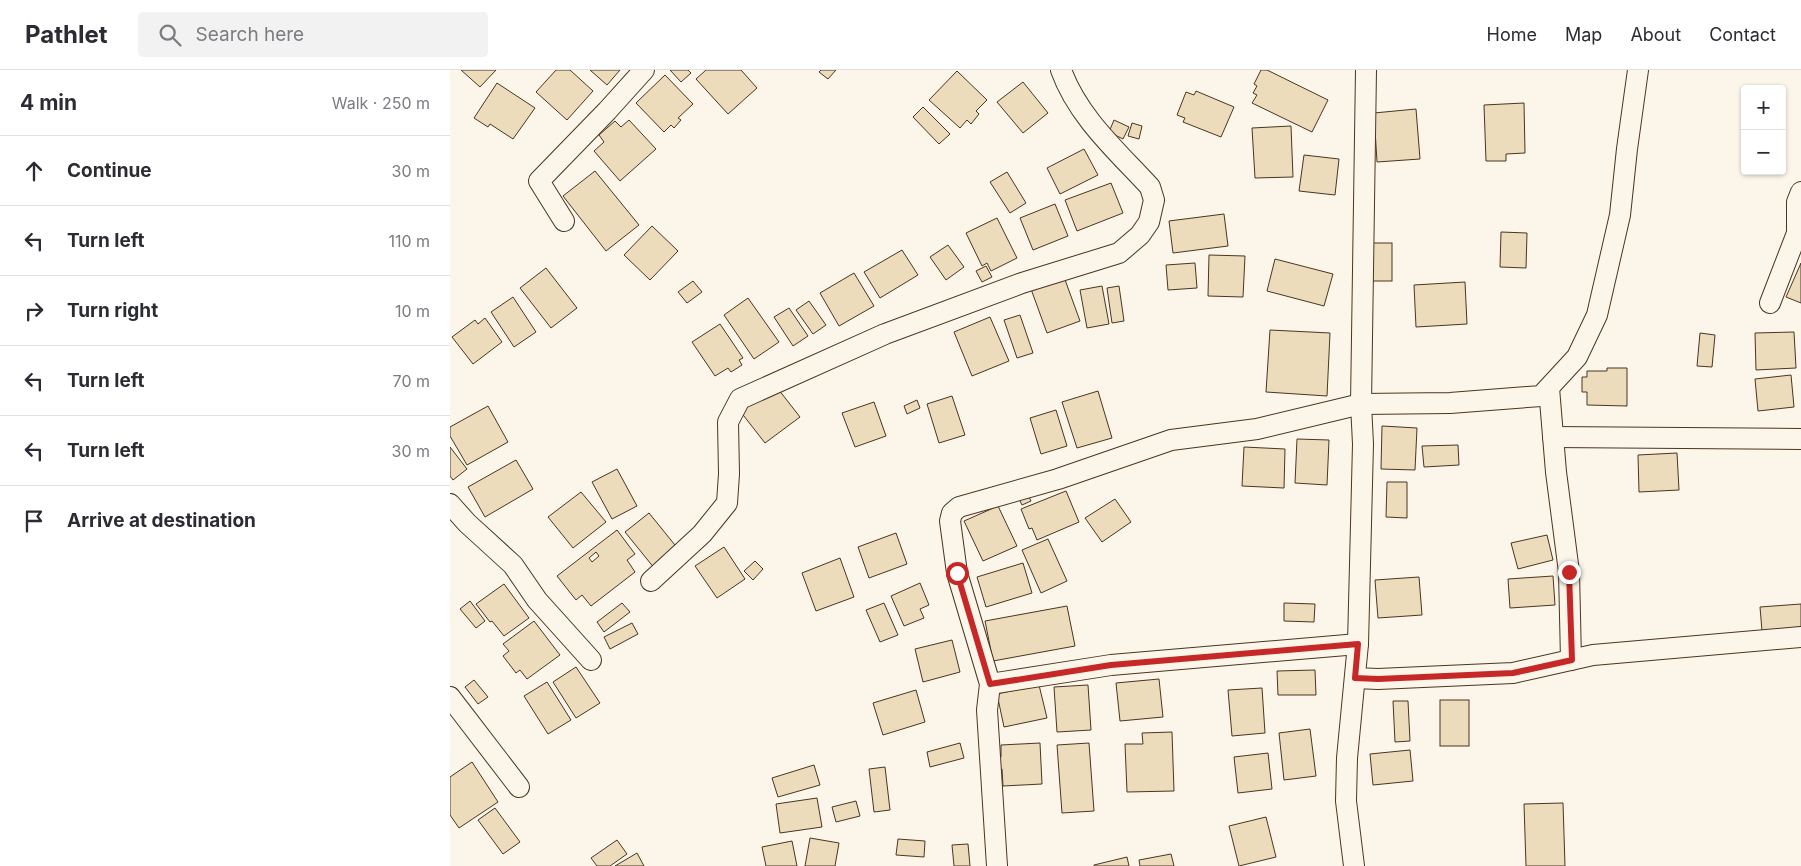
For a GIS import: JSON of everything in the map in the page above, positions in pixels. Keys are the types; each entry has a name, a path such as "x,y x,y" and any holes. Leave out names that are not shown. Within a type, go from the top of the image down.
{"street":[{"path":"564,221 539,181 607,112 644,70"},
{"path":"651,581 702,534 726,503 729,474 728,422 740,398 885,334 1022,284 1119,253 1140,235 1149,222 1154,200 1150,187 1089,121 1061,70"},
{"path":"1354,866 1346,802 1347,758 1358,644 1363,444 1361,404 1366,70"},
{"path":"997,866 988,710 990,684 957,573 950,521 952,513 959,507 1058,479 1171,440 1256,429 1361,404 1450,403 1541,396 1577,357 1597,315 1620,216 1626,149 1638,70"},
{"path":"1770,303 1797,233 1797,202 1801,192"},
{"path":"1549,388 1569,572 1572,660"},
{"path":"1554,437 1801,439"},
{"path":"450,504 467,523 512,565 537,600 591,660"},
{"path":"1355,678 1378,679 1513,673 1593,655 1801,637"},
{"path":"990,684 1111,665 1358,644"},
{"path":"450,697 520,788"}],"building":[{"path":"461,70 496,70 480,87"},
{"path":"556,70 570,70 593,91 567,120 536,92"},
{"path":"590,70 620,70 607,85"},
{"path":"670,70 688,70 691,73 681,82"},
{"path":"706,70 741,70 757,88 728,114 696,79"},
{"path":"821,70 836,70 828,79 819,72"},
{"path":"1261,70 1267,70 1328,100 1312,132 1252,103 1257,95 1253,93 1257,86 1254,84"},
{"path":"957,71 987,100 976,111 979,114 971,124 967,120 960,128 929,100"},
{"path":"665,75 693,104 678,118 681,120 674,128 671,125 664,132 636,103"},
{"path":"1023,82 1048,113 1023,133 997,102"},
{"path":"497,83 535,108 513,139 490,124 488,127 474,118"},
{"path":"1196,91 1234,107 1221,137 1183,122 1185,118 1177,115 1186,92 1194,95"},
{"path":"1524,103 1525,153 1506,154 1506,161 1486,161 1484,105"},
{"path":"923,107 950,134 939,144 913,117"},
{"path":"1416,109 1420,159 1377,162 1374,113"},
{"path":"629,120 656,149 620,181 594,151 604,142 599,135 615,121 621,127"},
{"path":"1114,120 1129,127 1123,139 1109,132"},
{"path":"1132,123 1142,126 1139,139 1128,136"},
{"path":"1291,126 1293,177 1255,178 1252,128"},
{"path":"1084,149 1098,175 1060,194 1047,168"},
{"path":"1304,155 1339,159 1335,195 1299,191"},
{"path":"595,171 639,225 606,251 563,196"},
{"path":"1007,172 1026,203 1010,213 990,182"},
{"path":"1111,183 1123,213 1077,231 1065,200"},
{"path":"1055,204 1068,236 1033,250 1020,218"},
{"path":"1224,214 1228,246 1173,253 1169,221"},
{"path":"997,218 1017,258 991,271 987,263 982,266 966,233"},
{"path":"652,226 678,251 650,280 624,255"},
{"path":"1501,232 1527,233 1526,268 1500,267"},
{"path":"1372,243 1392,243 1392,281 1372,281"},
{"path":"948,245 964,267 946,280 930,257"},
{"path":"902,250 918,275 880,298 864,272"},
{"path":"1209,255 1245,256 1243,297 1208,296"},
{"path":"1275,259 1333,274 1324,306 1267,291"},
{"path":"1195,263 1197,288 1168,290 1166,265"},
{"path":"1801,263 1801,303 1786,297"},
{"path":"986,266 992,277 982,282 976,271"},
{"path":"546,268 577,308 551,328 520,288"},
{"path":"854,273 874,306 839,326 820,293"},
{"path":"1064,277 1080,321 1047,333 1031,289"},
{"path":"693,281 702,292 687,303 678,292"},
{"path":"1465,282 1467,324 1416,327 1414,285"},
{"path":"1102,286 1109,324 1087,328 1080,290"},
{"path":"1119,286 1124,321 1112,323 1107,288"},
{"path":"513,297 536,332 514,347 491,312"},
{"path":"748,298 779,342 754,359 724,315"},
{"path":"809,301 826,325 813,334 796,310"},
{"path":"789,308 808,336 793,346 774,317"},
{"path":"1020,315 1033,353 1017,358 1004,320"},
{"path":"990,317 1009,361 972,376 954,332"},
{"path":"485,318 502,342 473,364 452,337 475,320 478,324"},
{"path":"720,324 743,358 739,360 742,365 731,372 728,368 715,376 692,342"},
{"path":"1270,330 1330,333 1327,396 1266,392"},
{"path":"1794,332 1796,368 1756,370 1755,333"},
{"path":"1700,333 1715,335 1712,367 1697,366"},
{"path":"1607,368 1627,368 1627,406 1587,405 1587,392 1582,392 1582,377 1587,377 1587,371 1607,371"},
{"path":"1791,375 1794,407 1758,411 1755,379"},
{"path":"775,385 800,417 765,443 740,411"},
{"path":"1098,391 1112,438 1077,448 1062,402"},
{"path":"952,396 965,435 939,443 927,404"},
{"path":"917,400 920,408 907,414 904,406"},
{"path":"874,402 886,436 855,447 842,413"},
{"path":"488,406 508,442 467,465 450,436 450,427"},
{"path":"1056,410 1067,446 1041,454 1030,418"},
{"path":"1382,426 1417,428 1415,470 1381,469"},
{"path":"1297,439 1329,440 1327,485 1295,483"},
{"path":"1458,445 1459,465 1424,467 1422,446"},
{"path":"450,447 467,469 453,480 450,476"},
{"path":"1244,447 1285,449 1284,488 1242,486"},
{"path":"1677,453 1679,490 1639,492 1638,455"},
{"path":"516,460 533,489 485,517 468,487"},
{"path":"617,469 637,506 612,519 592,482"},
{"path":"1387,482 1407,482 1407,518 1386,517"},
{"path":"1026,491 1031,501 1022,505 1017,495"},
{"path":"1066,491 1079,522 1037,540 1032,528 1029,529 1021,509"},
{"path":"581,492 606,522 573,548 548,517"},
{"path":"1115,499 1131,522 1102,542 1085,518"},
{"path":"998,506 1017,546 983,561 964,521"},
{"path":"649,513 679,550 655,569 625,532"},
{"path":"617,530 635,554 627,560 635,572 591,606 582,595 576,600 557,576","holes":["596,552 599,556 592,562 589,558"]},
{"path":"896,533 907,564 869,578 858,547"},
{"path":"1547,535 1553,560 1518,569 1511,543"},
{"path":"1048,539 1067,581 1041,593 1022,550"},
{"path":"724,547 745,579 717,598 695,566"},
{"path":"840,558 854,597 816,611 802,573"},
{"path":"755,561 763,569 753,580 744,571"},
{"path":"1023,563 1032,593 986,607 977,577"},
{"path":"1553,576 1555,605 1510,608 1508,579"},
{"path":"1419,577 1422,615 1378,618 1375,580"},
{"path":"920,583 929,605 920,609 924,618 904,626 891,596"},
{"path":"504,584 529,618 504,636 476,604"},
{"path":"470,601 485,621 476,628 460,609"},
{"path":"622,603 630,612 604,632 597,622"},
{"path":"884,603 898,635 880,642 866,610"},
{"path":"1284,603 1315,604 1314,622 1284,621"},
{"path":"1801,604 1801,627 1762,631 1760,607"},
{"path":"1067,606 1075,646 993,661 985,621"},
{"path":"534,621 560,655 527,679 520,670 516,673 503,656 509,651 503,644"},
{"path":"632,623 638,634 610,649 604,637"},
{"path":"952,640 960,672 923,682 915,649"},
{"path":"576,667 600,703 576,718 553,682"},
{"path":"1315,670 1316,695 1278,695 1277,671"},
{"path":"1159,679 1163,717 1120,721 1116,683"},
{"path":"474,680 488,697 478,704 465,687"},
{"path":"547,682 571,720 548,734 524,696"},
{"path":"1039,685 1047,718 1004,727 997,694"},
{"path":"1088,685 1091,730 1057,732 1054,687"},
{"path":"1262,688 1265,733 1232,736 1228,690"},
{"path":"916,690 925,722 883,735 873,703"},
{"path":"1440,700 1469,700 1469,746 1440,746"},
{"path":"1393,701 1408,701 1410,741 1395,742"},
{"path":"1310,729 1316,776 1284,780 1279,733"},
{"path":"1172,732 1174,791 1127,792 1125,744 1143,744 1142,733"},
{"path":"960,743 964,758 930,767 927,752"},
{"path":"1040,743 1042,784 1003,786 1002,769 996,769 996,757 1001,757 1001,745"},
{"path":"1089,743 1094,811 1062,813 1057,745"},
{"path":"1410,750 1413,781 1373,785 1370,754"},
{"path":"1268,753 1272,789 1238,793 1234,757"},
{"path":"472,762 498,802 459,828 450,815 450,777"},
{"path":"814,765 820,785 778,797 772,778"},
{"path":"885,767 890,810 874,812 869,769"},
{"path":"817,798 822,827 780,833 776,804"},
{"path":"856,801 860,816 836,822 832,807"},
{"path":"1563,803 1565,866 1526,866 1524,804"},
{"path":"495,808 520,842 503,854 478,820"},
{"path":"1266,817 1276,857 1239,866 1229,826"},
{"path":"810,838 839,843 835,866 805,866"},
{"path":"898,839 925,841 924,857 896,855"},
{"path":"617,840 627,854 610,866 597,866 591,858"},
{"path":"792,841 797,866 766,866 762,847"},
{"path":"968,844 970,866 954,866 952,845"},
{"path":"637,853 644,866 615,866"},
{"path":"1171,854 1174,866 1140,866 1139,860"},
{"path":"1127,857 1129,866 1094,866 1094,865"}],"route":[{"path":"957,573 990,684 1111,665 1358,644 1355,678 1378,679 1513,673 1572,660 1569,572"}]}
